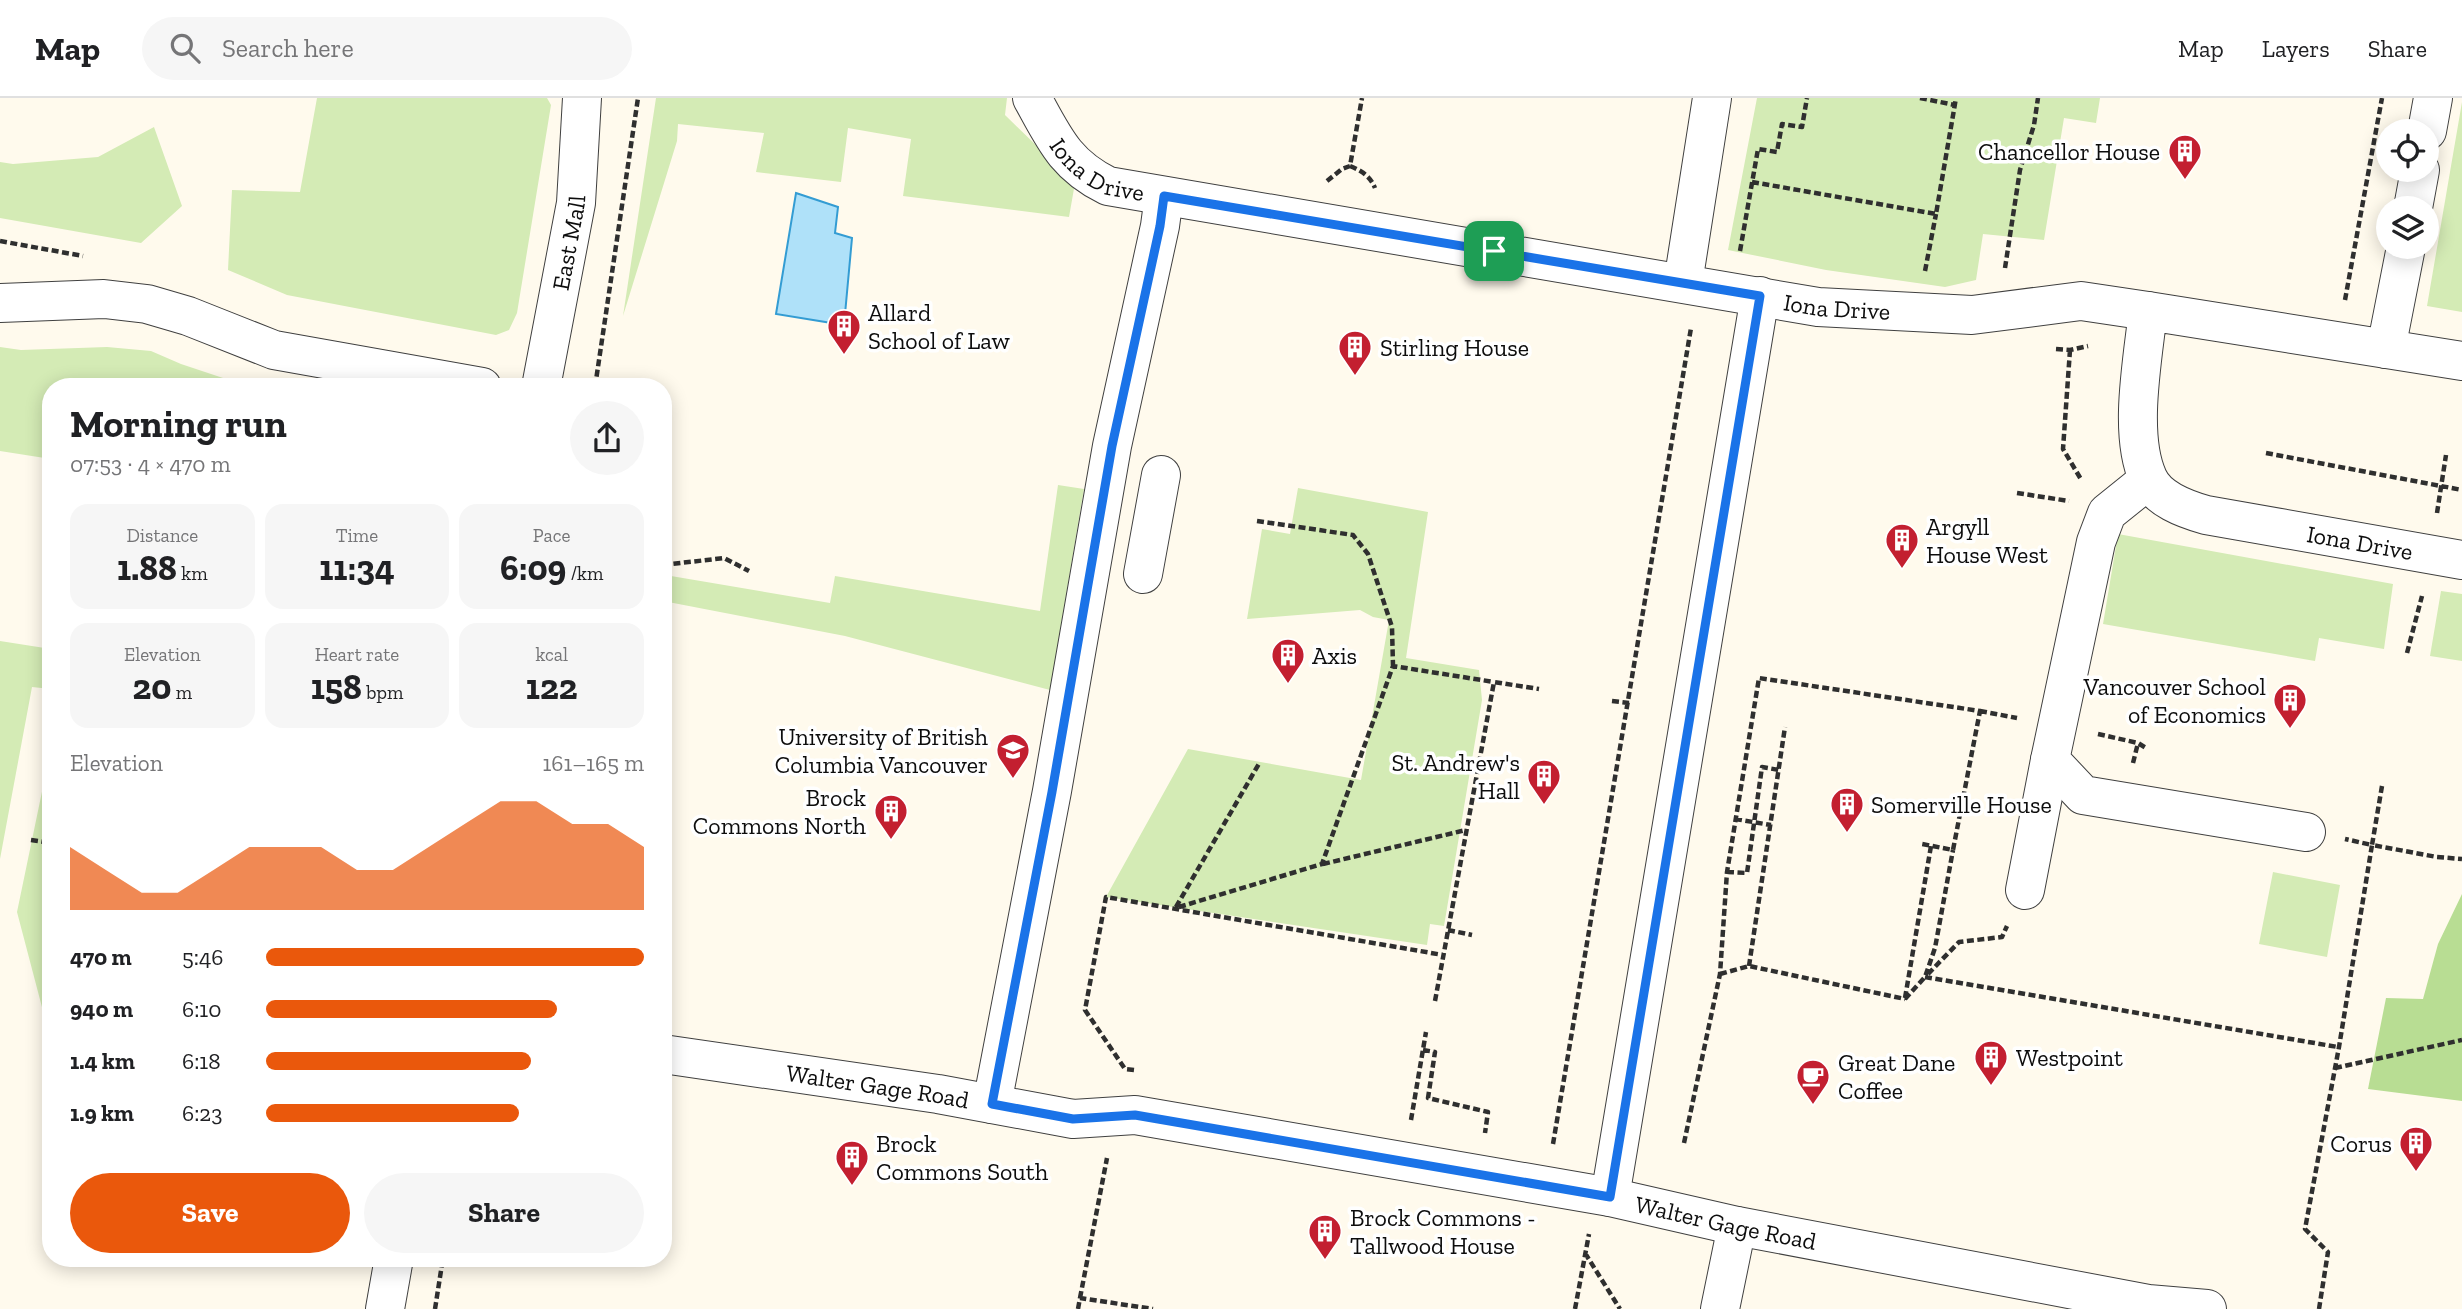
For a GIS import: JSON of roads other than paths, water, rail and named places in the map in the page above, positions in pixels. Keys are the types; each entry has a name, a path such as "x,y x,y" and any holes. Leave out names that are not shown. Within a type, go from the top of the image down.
{"street":[{"name":"East Mall","path":"543,378 576,203 582,98"},
{"name":"Iona Drive","path":"1032,98 1060,149 1092,178 1108,186 1818,307 1972,316 2081,301 2462,361"},
{"path":"1690,285 1712,98"},
{"path":"2429,119 2433,98"},
{"path":"992,1104 1052,792 1112,446 1160,226 1164,196"},
{"path":"2386,349 2404,259"},
{"path":"1610,1197 1760,296"},
{"path":"0,303 104,299 147,304 188,316 274,350 431,378"},
{"path":"2025,890 2096,542 2107,513 2148,480 2140,447 2138,416 2148,311"},
{"path":"1143,574 1161,475"},
{"name":"Iona Drive","path":"2148,480 2183,509 2206,515 2462,560"},
{"path":"2054,743 2083,795 2306,832"},
{"name":"Walter Gage Road","path":"672,1055 938,1094 1073,1119 1135,1115 1610,1197 1737,1226 2148,1304 2207,1309"},
{"path":"1720,1309 1737,1226"},
{"path":"385,1309 392,1267"}],"water":[{"path":"796,193 838,207 835,233 852,238 844,325 776,314"}],"place":[{"name":"Chancellor House","path":"2185,181"},
{"name":"Allard School of Law","path":"844,356"},
{"name":"Stirling House","path":"1355,377"},
{"name":"Argyll House West","path":"1902,570"},
{"name":"Axis","path":"1288,685"},
{"name":"Vancouver School of Economics","path":"2290,730"},
{"name":"University of British Columbia Vancouver","path":"1013,780"},
{"name":"St. Andrew's Hall","path":"1544,806"},
{"name":"Somerville House","path":"1847,834"},
{"name":"Brock Commons North","path":"891,841"},
{"name":"Westpoint","path":"1991,1087"},
{"name":"Great Dane Coffee","path":"1813,1106"},
{"name":"Corus","path":"2416,1173"},
{"name":"Brock Commons South","path":"852,1187"},
{"name":"Brock Commons - Tallwood House","path":"1325,1261"}]}
